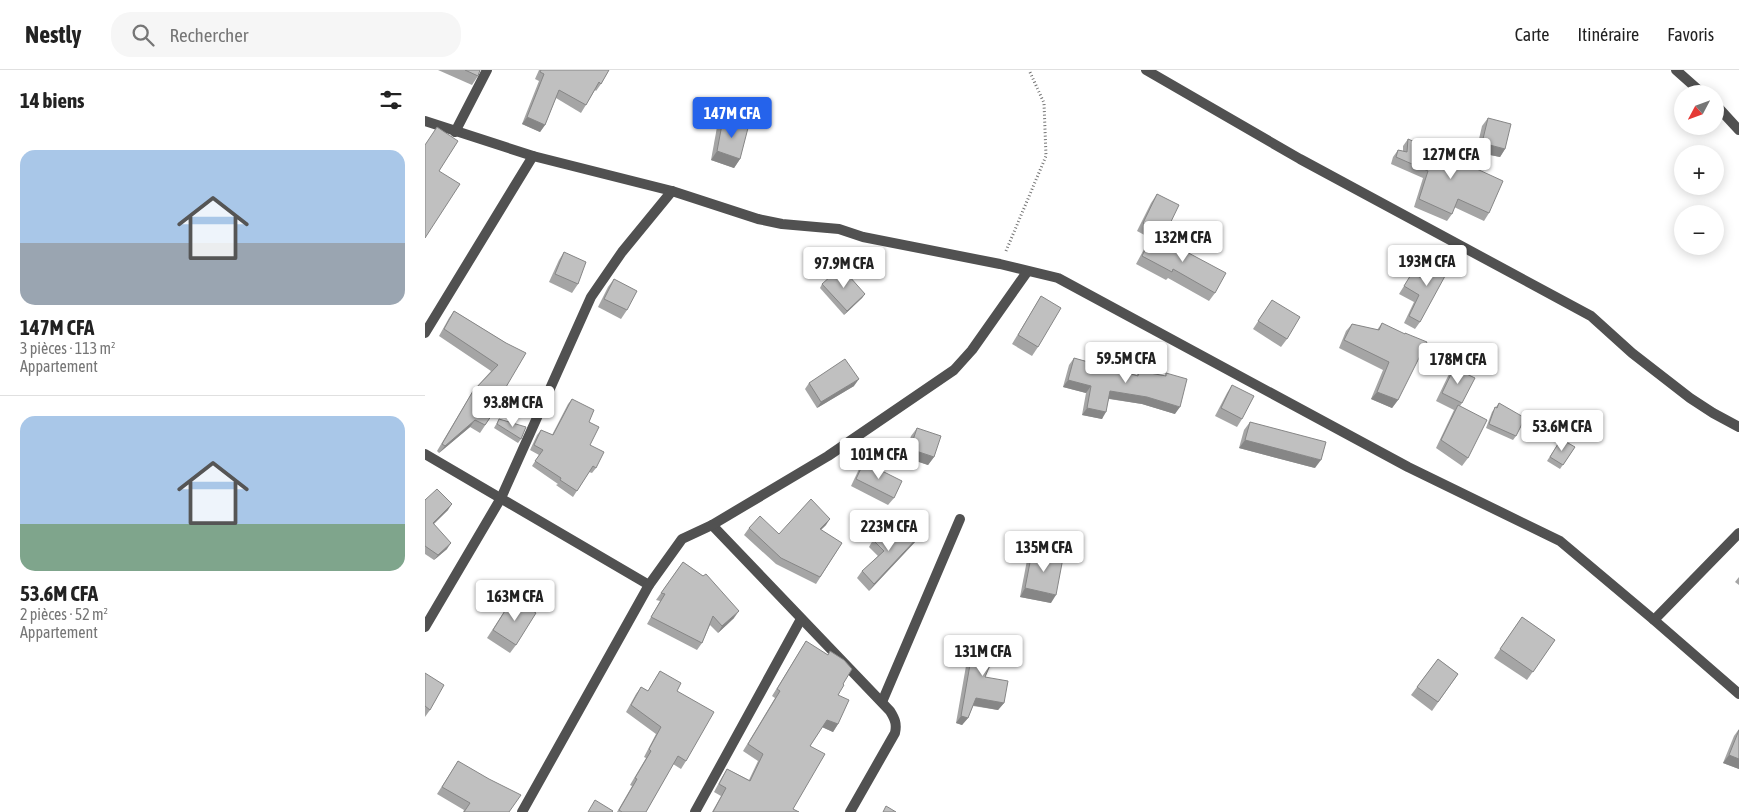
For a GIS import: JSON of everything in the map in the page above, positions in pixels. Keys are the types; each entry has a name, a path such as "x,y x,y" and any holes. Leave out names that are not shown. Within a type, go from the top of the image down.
{"street":[{"path":"455,132 487,70"},
{"path":"1146,70 1300,159 1591,316 1632,353 1690,398 1739,427"},
{"path":"1676,70 1693,85"},
{"path":"1724,114 1739,130"},
{"path":"425,122 533,156 672,192 758,219 782,224 839,229 863,237 1000,264 1027,272 1053,276 1069,282 1408,467 1560,542 1739,694"},
{"path":"425,332 533,156"},
{"path":"425,627 501,498 591,297 623,252 672,192"},
{"path":"522,812 649,585 682,539 712,525 828,456 954,370 972,350 1027,272"},
{"path":"425,454 649,585"},
{"path":"882,702 960,519"},
{"path":"712,525 882,702 895,718 895,733 850,812"},
{"path":"1654,620 1739,533"},
{"path":"695,812 801,619"}],"path":[{"path":"1000,264 1046,156 1044,103 1029,70"}],"building":[{"path":"465,70 480,70 478,76"},
{"path":"541,70 609,70 601,84 599,82 586,105 559,90 545,125 527,117 544,74 540,72"},
{"path":"1488,118 1511,124 1505,149 1482,143"},
{"path":"723,119 748,128 740,159 717,151"},
{"path":"437,127 458,141 439,171 460,184 425,238 425,145"},
{"path":"1408,139 1444,154 1442,159 1466,164 1503,181 1489,213 1458,199 1452,214 1419,199 1428,171 1396,157 1398,150 1407,152"},
{"path":"1157,194 1179,205 1165,234 1143,223"},
{"path":"1153,234 1226,273 1215,293 1173,269 1172,272 1142,256"},
{"path":"564,252 586,262 578,284 555,274"},
{"path":"1435,257 1451,265 1420,322 1409,316 1419,295 1404,286 1412,273 1425,280"},
{"path":"841,267 865,294 847,311 822,284"},
{"path":"614,279 637,291 627,310 604,299"},
{"path":"1041,296 1061,308 1038,347 1018,335"},
{"path":"1272,300 1300,317 1287,339 1258,321"},
{"path":"454,311 526,353 496,404 498,406 485,425 475,420 445,446 442,444 473,391 498,365 444,329"},
{"path":"1382,323 1427,342 1398,400 1377,392 1389,362 1344,340 1352,324 1379,330"},
{"path":"1074,358 1138,376 1139,371 1166,376 1166,373 1187,379 1180,407 1147,397 1110,391 1106,412 1087,408 1091,386 1068,380"},
{"path":"845,359 859,379 821,402 809,383"},
{"path":"1454,368 1475,378 1462,403 1442,393"},
{"path":"1232,385 1254,396 1242,419 1221,408"},
{"path":"572,399 594,410 589,422 599,427 590,445 604,452 596,468 593,466 577,491 535,461 543,450 534,445 541,430 553,435"},
{"path":"1499,403 1525,418 1516,436 1489,424 1495,407 1497,408"},
{"path":"1458,405 1487,420 1468,458 1441,440"},
{"path":"499,419 526,427 521,439 497,424"},
{"path":"1250,422 1326,442 1321,460 1245,440"},
{"path":"917,428 941,436 934,457 910,449"},
{"path":"1561,439 1575,447 1563,465 1550,457"},
{"path":"864,462 902,481 894,498 856,479"},
{"path":"437,489 452,504 433,523 451,543 438,555 425,546 425,500"},
{"path":"811,499 830,519 820,529 842,543 820,577 781,558 749,528 760,516 779,534"},
{"path":"911,526 920,535 874,584 862,571 884,551 873,540 886,528 897,539"},
{"path":"1032,552 1063,558 1056,595 1025,588"},
{"path":"683,562 703,576 706,574 739,611 722,626 713,616 702,643 651,617 665,594 661,593"},
{"path":"513,598 536,613 516,645 493,630"},
{"path":"1522,617 1555,640 1533,672 1500,649"},
{"path":"975,636 999,644 985,677 1008,681 1004,703 976,698 968,718 961,716"},
{"path":"806,641 828,655 830,651 844,660 852,669 838,695 849,700 838,724 827,720 810,746 825,754 793,809 799,812 713,812 726,788 719,784 727,769 750,781 763,754 748,744 780,691 777,689"},
{"path":"1438,659 1458,674 1438,702 1417,687"},
{"path":"660,671 681,683 677,691 714,712 686,761 678,756 646,812 622,812 619,810 637,779 635,778 651,751 649,749 661,727 631,705 641,687 648,691"},
{"path":"425,673 444,685 430,710 425,706"},
{"path":"1739,730 1739,759 1729,755"},
{"path":"458,761 521,795 509,812 464,812 470,803 442,787"},
{"path":"595,800 613,811 588,812"},
{"path":"886,806 896,812 883,812"}]}
